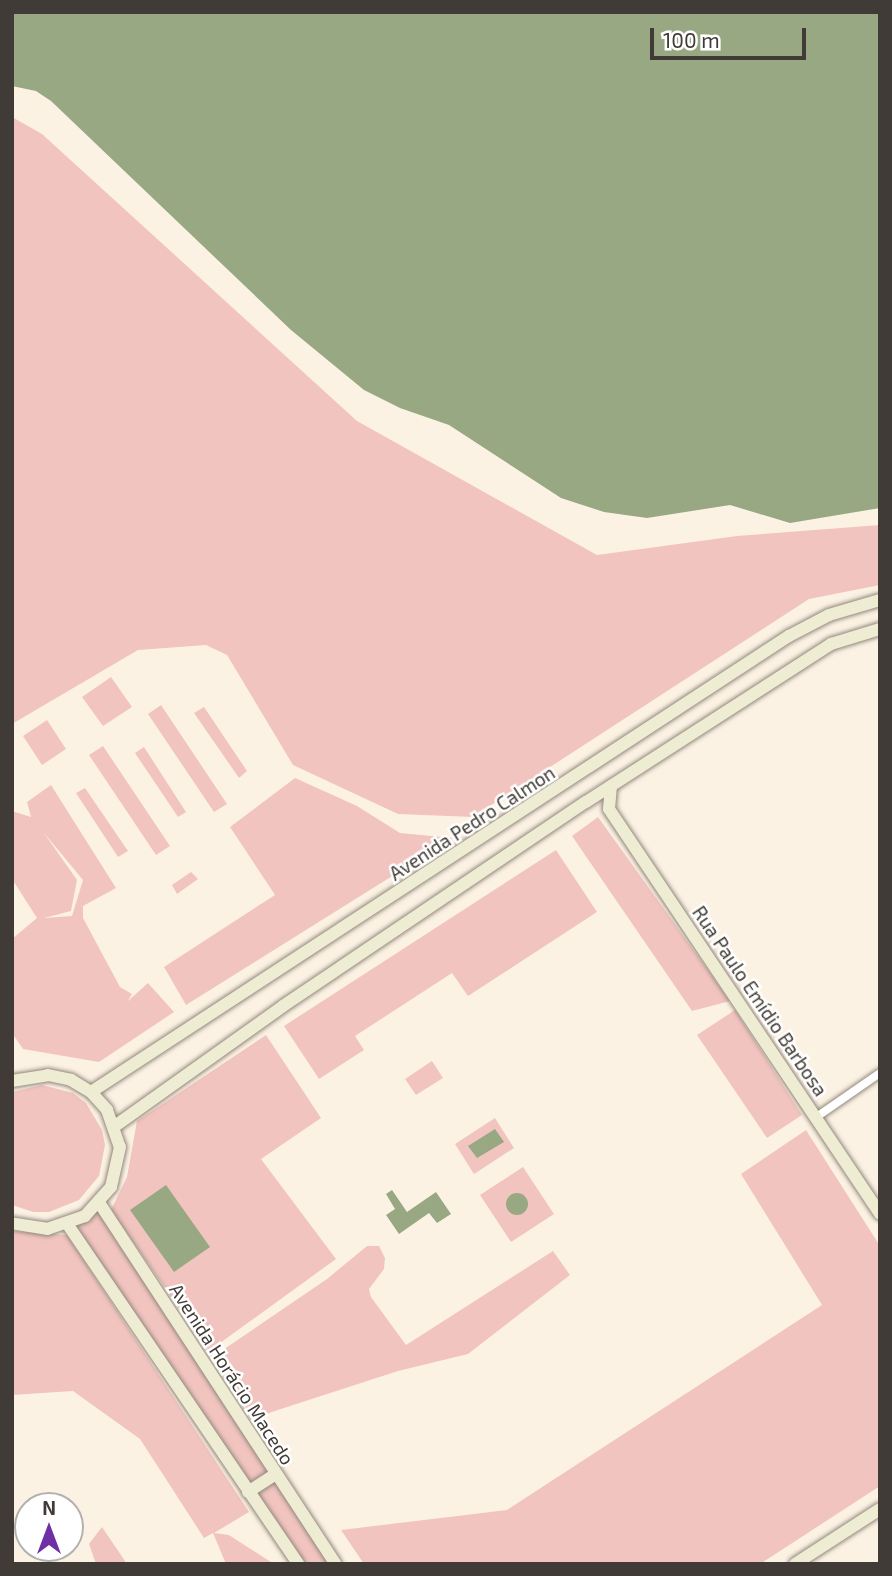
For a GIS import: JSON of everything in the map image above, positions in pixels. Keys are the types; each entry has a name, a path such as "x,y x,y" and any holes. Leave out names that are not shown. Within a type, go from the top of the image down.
{"street":[{"name":"Avenida Pedro Calmon","path":"92,1092 789,636 829,615 880,600"},
{"path":"115,1126 283,1006 586,802 831,644 880,629"},
{"path":"586,802 609,809 611,786"},
{"name":"Rua Paulo Emídio Barbosa","path":"609,809 880,1214"},
{"path":"12,1068 18,1079 48,1075 71,1080 92,1092 115,1126 118,1167 100,1204 68,1225 48,1229 12,1223"},
{"path":"814,1118 880,1073"},
{"name":"Avenida Horácio Macedo","path":"100,1204 274,1475 336,1564"},
{"path":"68,1225 298,1564"},
{"path":"248,1492 274,1475"},
{"path":"794,1564 880,1509"}],"shaded area":[{"path":"12,12 880,12 880,508 790,523 730,505 647,518 604,512 561,498 449,425 400,408 364,390 291,330 51,101 36,91 12,86"},
{"path":"12,117 42,134 357,421 597,555 737,536 880,525 880,585 809,599 473,817 398,814 293,765 227,655 206,645 138,650 12,724"},
{"path":"111,677 132,707 103,726 82,697"},
{"path":"161,705 227,804 214,812 148,714"},
{"path":"204,707 247,771 239,778 194,713"},
{"path":"47,720 66,749 42,765 23,736"},
{"path":"103,746 170,846 156,855 89,755"},
{"path":"144,747 186,812 178,817 135,753"},
{"path":"295,778 357,806 400,833 453,838 186,1005 164,967 275,895 230,827"},
{"path":"51,785 116,888 83,906 83,918 120,987 132,994 128,1001 148,983 174,1012 99,1062 23,1049 12,1033 12,939 37,918 12,879 12,811 31,817 27,802","holes":["44,833 83,880 72,916 44,918 71,911 77,880"]},
{"path":"85,788 128,851 118,857 76,793"},
{"path":"598,817 730,1001 692,1011 572,836"},
{"path":"556,850 597,912 468,996 452,973 355,1036 364,1050 319,1079 284,1026"},
{"path":"191,872 198,879 177,894 172,885"},
{"path":"735,1010 802,1115 767,1138 697,1035"},
{"path":"266,1035 321,1118 261,1159 336,1259 209,1351 111,1210 127,1177 137,1121"},
{"path":"432,1061 443,1078 416,1095 405,1079"},
{"path":"42,1085 73,1093 86,1103 102,1130 105,1145 99,1176 79,1200 49,1212 33,1212 12,1205 12,1092"},
{"path":"495,1118 514,1148 474,1174 455,1144"},
{"path":"495,1129 504,1142 477,1158 468,1146"},
{"path":"806,1130 880,1246 880,1486 760,1564 364,1564 341,1530 507,1510 822,1305 741,1174"},
{"path":"523,1167 554,1214 511,1242 480,1195"},
{"path":"166,1185 210,1247 174,1272 130,1210"},
{"path":"392,1190 407,1212 436,1192 451,1214 437,1223 429,1213 399,1234 386,1215 395,1209 386,1194"},
{"path":"517,1193 527,1200 528,1204 521,1214 517,1215 507,1208 506,1204 513,1194"},
{"path":"100,1204 336,1564 298,1564 68,1225"},
{"path":"12,1231 67,1235 249,1512 214,1533 229,1535 274,1564 226,1564 213,1533 204,1538 140,1439 73,1391 12,1395"},
{"path":"367,1246 379,1246 385,1258 384,1269 369,1289 371,1297 406,1345 553,1251 570,1275 468,1354 398,1371 253,1418 214,1356 327,1279"},
{"path":"102,1527 127,1564 96,1564 89,1544"}]}
